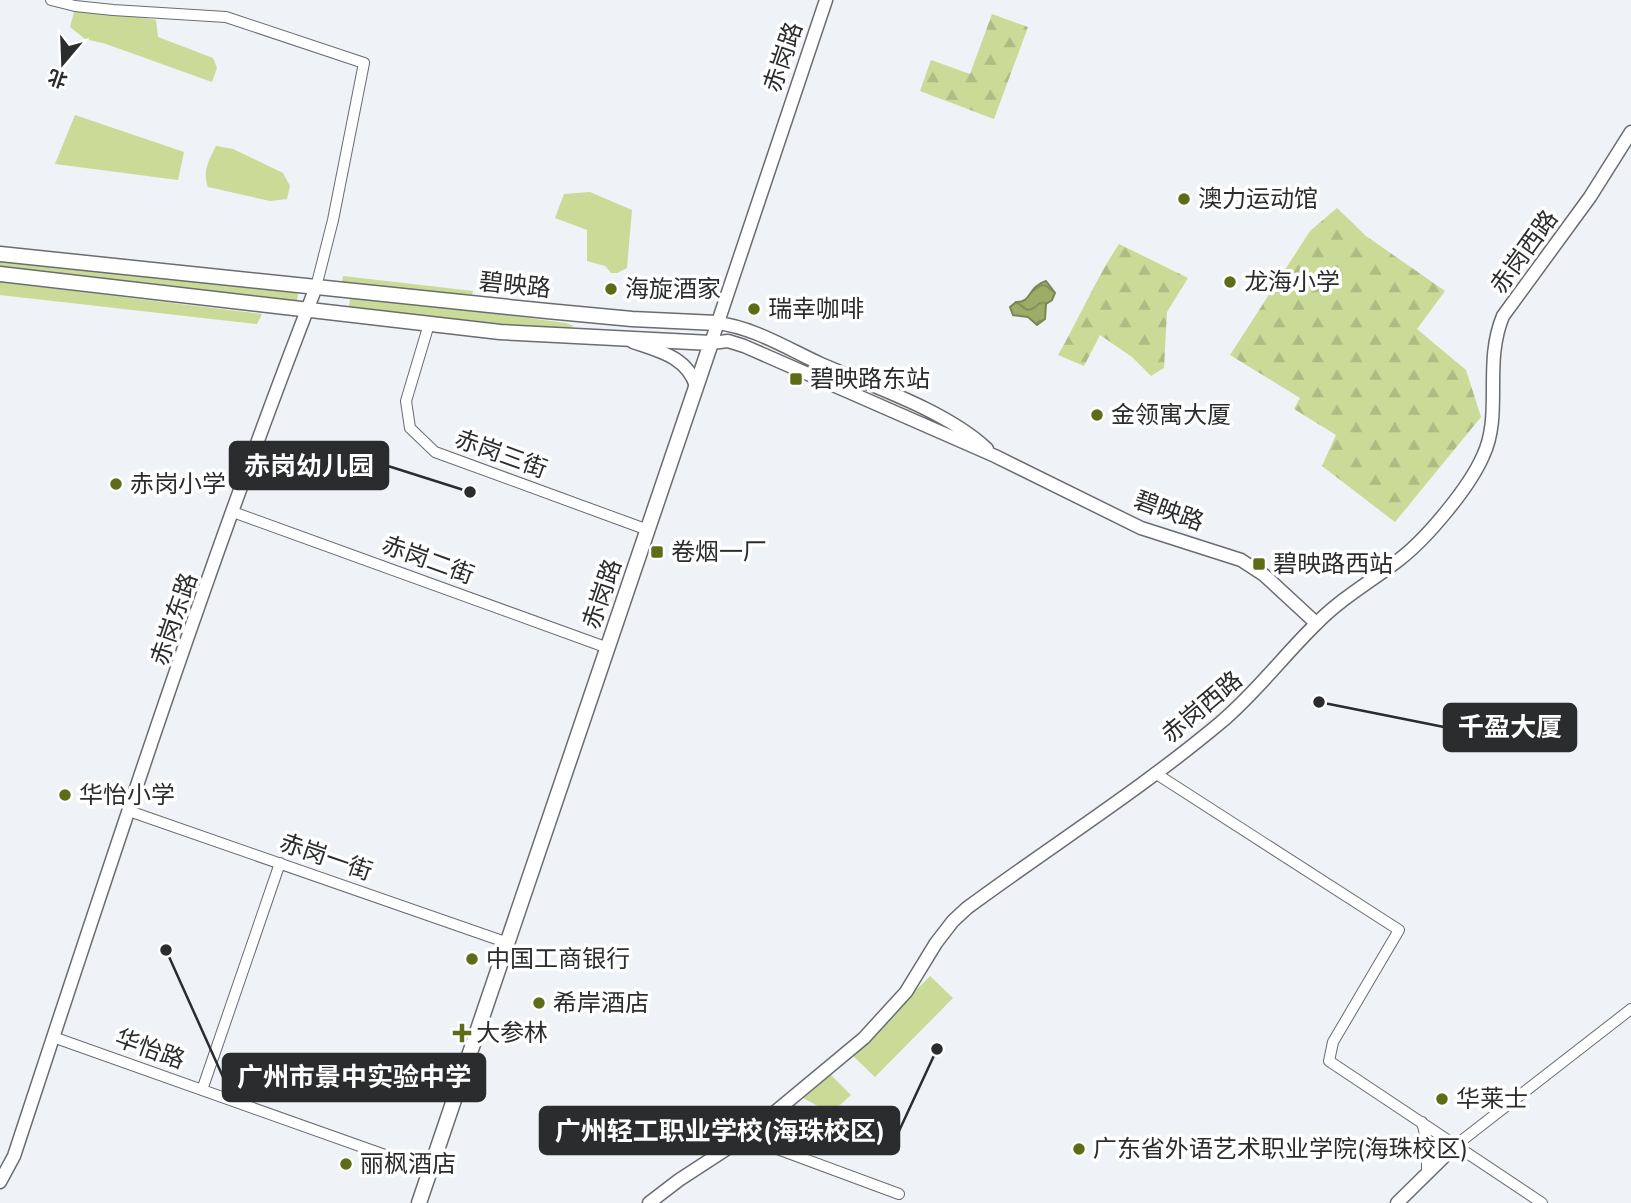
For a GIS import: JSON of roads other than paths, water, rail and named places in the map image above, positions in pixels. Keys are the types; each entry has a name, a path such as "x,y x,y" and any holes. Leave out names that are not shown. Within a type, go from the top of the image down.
{"main road":[{"name":"碧映路","path":"0,254 632,319 717,323"},
{"name":"碧映路","path":"0,274 536,335 711,343"},
{"name":"赤岗路","path":"419,1203 711,343"}],"street":[{"path":"51,0 76,3"},
{"name":"赤岗路","path":"711,343 826,0"},
{"name":"赤岗东路","path":"0,1182 14,1156 129,811 233,512 316,287 333,220 364,63 226,17 76,3"},
{"name":"赤岗西路","path":"649,1203 745,1137 864,1038 906,992 936,943 967,908 1155,773 1229,716 1316,623 1402,558 1457,497 1475,472 1489,441 1492,419 1492,360 1503,316 1590,197 1631,132"},
{"name":"碧映路","path":"717,323 760,336 956,424 995,456"},
{"name":"赤岗三街","path":"429,324 406,401 411,428 435,452 648,530"},
{"path":"622,339 677,359 692,373 696,386"},
{"name":"碧映路","path":"711,343 728,341 755,350 995,456 1141,528 1241,560 1264,575 1316,623"},
{"name":"赤岗二街","path":"233,512 608,648"},
{"path":"1155,773 1399,930 1333,1042 1329,1058 1332,1064 1542,1203"},
{"name":"赤岗一街","path":"129,811 508,943"},
{"path":"201,1090 280,863"},
{"path":"1397,1203 1456,1145 1631,1009"},
{"name":"华怡路","path":"53,1037 430,1171"},
{"path":"1422,1122 1427,1142 1427,1173"},
{"path":"745,1137 900,1194"}],"water":[{"path":"1046,281 1055,293 1052,300 1046,304 1045,319 1037,325 1028,317 1013,315 1010,307 1025,300 1036,287"}],"place":[{"name":"澳力运动馆","path":"1184,199"},
{"name":"龙海小学","path":"1230,282"},
{"name":"海旋酒家","path":"611,289"},
{"name":"瑞幸咖啡","path":"754,309"},
{"name":"碧映路东站","path":"796,379"},
{"name":"金领寓大厦","path":"1097,415"},
{"name":"赤岗小学","path":"116,484"},
{"name":"赤岗幼儿园","path":"470,492"},
{"name":"卷烟一厂","path":"657,552"},
{"name":"碧映路西站","path":"1259,564"},
{"name":"千盈大厦","path":"1319,702"},
{"name":"华怡小学","path":"65,795"},
{"name":"广州市景中实验中学","path":"166,950"},
{"name":"中国工商银行","path":"472,959"},
{"name":"希岸酒店","path":"539,1003"},
{"name":"大参林","path":"462,1033"},
{"name":"广州轻工职业学校(海珠校区)","path":"937,1049"},
{"name":"华莱士","path":"1442,1099"},
{"name":"广东省外语艺术职业学院(海珠校区)","path":"1079,1149"},
{"name":"丽枫酒店","path":"346,1164"}]}
